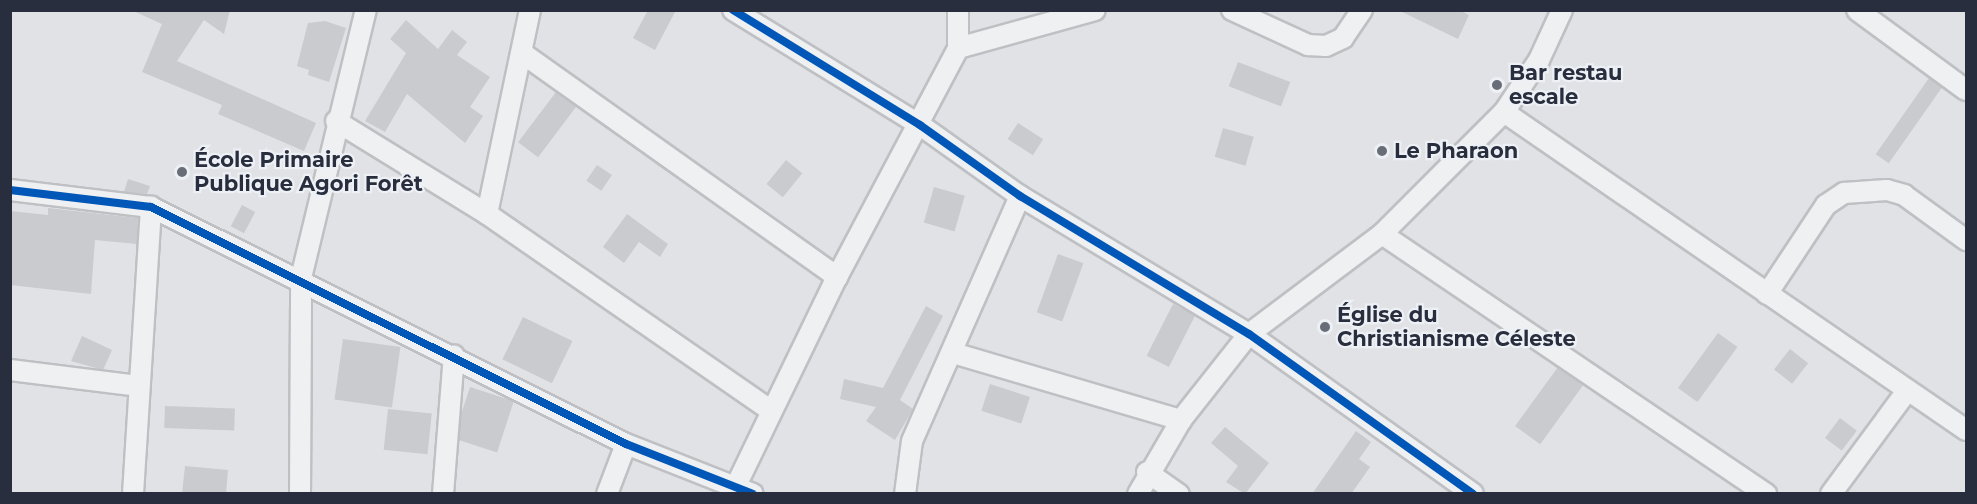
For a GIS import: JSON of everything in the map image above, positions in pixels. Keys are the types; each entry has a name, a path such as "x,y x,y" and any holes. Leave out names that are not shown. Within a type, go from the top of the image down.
{"street":[{"path":"300,494 301,278 336,121 366,10"},
{"path":"487,213 530,10"},
{"path":"733,10 920,125 1020,196 1249,334 1473,494"},
{"path":"732,490 837,277 920,125 958,48 958,10"},
{"path":"958,48 1095,10"},
{"path":"1232,10 1308,45 1326,46 1343,38 1362,10"},
{"path":"1138,494 1147,472 1181,420 1249,334 1382,234 1504,112 1539,60 1562,10"},
{"path":"1857,10 1966,90"},
{"path":"522,53 837,277"},
{"path":"1504,112 1906,391 1966,430"},
{"path":"336,121 487,213 770,410"},
{"path":"10,189 151,207 301,278 626,444 732,490 753,494"},
{"path":"1767,294 1826,205 1844,193 1887,190 1904,195 1966,240"},
{"path":"905,494 912,441 953,353 1020,196"},
{"path":"133,494 151,207"},
{"path":"1382,234 1766,494"},
{"path":"953,353 1181,420"},
{"path":"443,494 454,355"},
{"path":"10,370 138,386"},
{"path":"1831,494 1906,391"},
{"path":"607,494 626,444"},
{"path":"1147,472 1179,494"}],"building":[{"path":"131,10 230,10 224,34 204,20 177,61 316,123 304,151 218,114 222,105 142,72 162,24"},
{"path":"648,10 676,10 655,50 633,38"},
{"path":"1398,10 1459,10 1469,15 1458,39"},
{"path":"406,20 438,49 452,30 467,42 457,55 490,77 470,107 483,116 465,143 407,94 385,132 365,121 406,53 390,39"},
{"path":"325,21 346,28 329,82 308,75 309,70 297,66 308,23"},
{"path":"1238,62 1290,82 1281,106 1229,86"},
{"path":"1929,78 1942,87 1889,163 1876,154"},
{"path":"556,92 576,107 538,157 518,142"},
{"path":"1018,123 1043,139 1033,155 1008,139"},
{"path":"1223,128 1254,137 1245,166 1215,157"},
{"path":"786,160 802,173 783,197 766,184"},
{"path":"597,165 612,175 601,191 586,181"},
{"path":"128,179 150,186 147,194 124,192"},
{"path":"934,187 965,196 955,231 924,223"},
{"path":"242,205 255,212 244,233 231,226"},
{"path":"48,208 138,218 137,244 95,240 91,294 10,285 10,211 48,215"},
{"path":"627,214 668,244 660,257 639,242 624,263 603,247"},
{"path":"1058,254 1083,263 1062,321 1037,312"},
{"path":"1173,304 1195,315 1169,367 1147,356"},
{"path":"926,306 943,316 900,400 913,409 895,440 866,421 876,407 840,399 844,379 883,388"},
{"path":"523,317 572,341 552,383 502,359"},
{"path":"1718,333 1737,347 1697,402 1678,388"},
{"path":"82,336 112,350 103,370 71,361"},
{"path":"343,339 400,347 392,407 335,399"},
{"path":"1790,349 1808,363 1792,384 1774,369"},
{"path":"1558,367 1583,385 1540,444 1515,426"},
{"path":"990,384 1030,397 1021,424 981,411"},
{"path":"470,387 514,401 497,453 453,438"},
{"path":"165,406 235,408 234,430 164,428"},
{"path":"388,409 432,414 427,454 384,450"},
{"path":"1840,418 1857,431 1842,451 1825,438"},
{"path":"1225,427 1269,463 1245,494 1226,482 1238,466 1211,443"},
{"path":"1356,431 1371,442 1359,459 1370,467 1351,494 1312,494"},
{"path":"185,466 228,470 226,494 182,494"}],"cycle path":[{"path":"733,10 920,125 1020,196 1249,334 1473,494"},
{"path":"10,190 151,207 626,444 753,494"}],"place":[{"name":"Bar restau escale","path":"1497,85"},
{"name":"Le Pharaon","path":"1382,151"},
{"name":"École Primaire Publique Agori Forêt","path":"182,172"},
{"name":"Église du Christianisme Céleste","path":"1325,327"}]}
